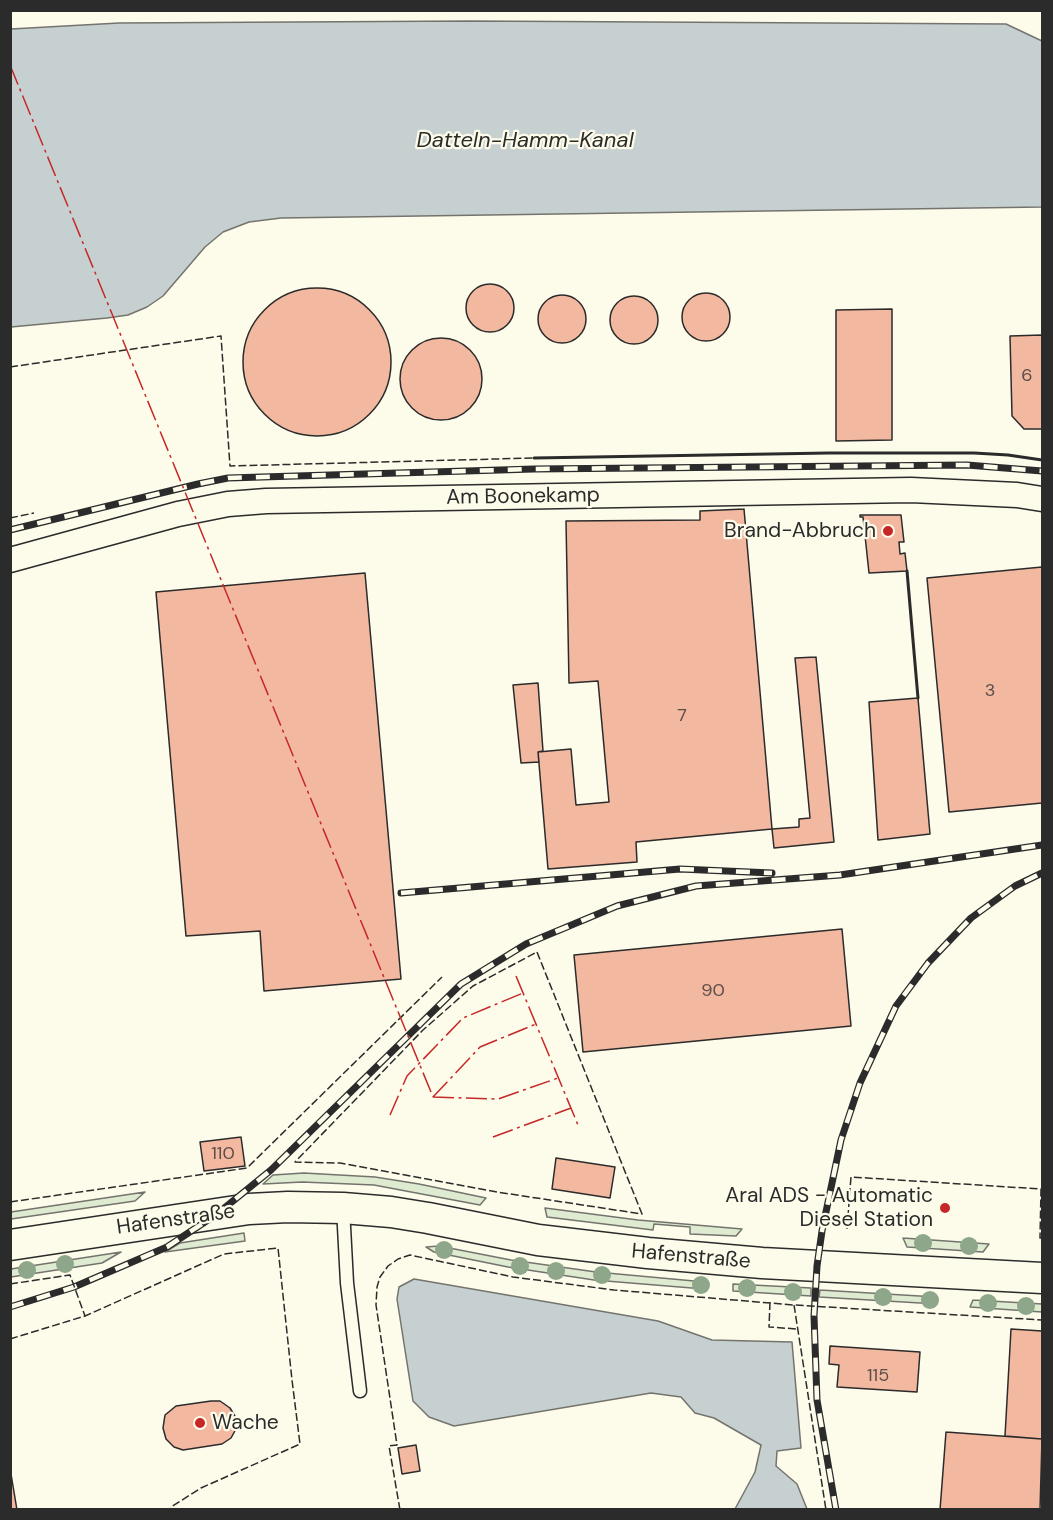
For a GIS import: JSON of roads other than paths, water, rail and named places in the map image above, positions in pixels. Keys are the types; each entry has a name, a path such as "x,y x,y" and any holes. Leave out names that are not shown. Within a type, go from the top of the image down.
{"street":[{"name":"Am Boonekamp","path":"10,560 178,514 228,504 266,501 911,490 1017,495 1042,499"},
{"name":"Hafenstraße","path":"10,1245 249,1209 343,1208 428,1218 538,1240 660,1254 762,1263 1042,1278"}],"lane":[{"path":"343,1208 347,1283 360,1391"}],"water":[{"name":"Datteln-Hamm-Kanal","path":"470,21 1006,24 1042,41 1042,207 281,218 249,222 223,232 205,247 163,296 147,307 128,315 11,327 11,29 119,23"},
{"path":"414,1279 658,1321 712,1340 792,1342 801,1448 777,1451 776,1466 797,1484 807,1509 735,1509 755,1472 761,1445 714,1418 695,1413 681,1397 651,1393 454,1426 429,1417 413,1401 397,1299 399,1287"}],"railway":[{"path":"10,530 228,478 534,469 967,465 1042,471"},
{"path":"10,1307 74,1287 167,1247 217,1214 271,1170 461,984 526,944 617,906 696,886 840,875 1042,845"},
{"path":"401,893 680,869 772,873"},
{"path":"836,1510 817,1400 814,1316 822,1231 841,1140 860,1083 896,1006 928,963 971,918 1015,886 1042,873"}],"place":[{"name":"Brand-Abbruch","path":"888,531"},
{"name":"Aral ADS - Automatic Diesel Station","path":"945,1208"},
{"name":"Wache","path":"200,1423"}]}
